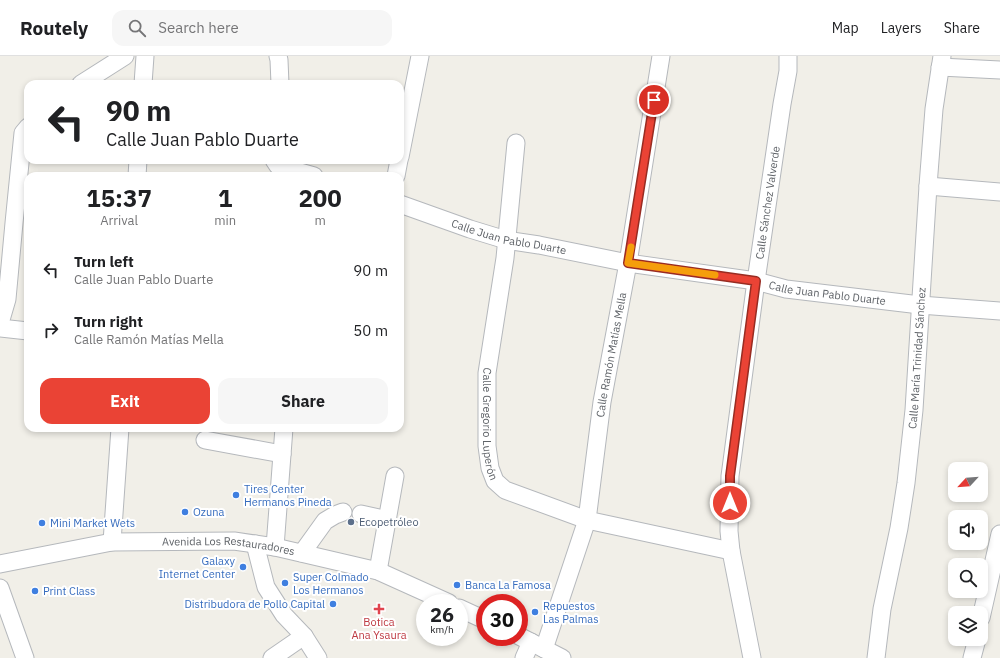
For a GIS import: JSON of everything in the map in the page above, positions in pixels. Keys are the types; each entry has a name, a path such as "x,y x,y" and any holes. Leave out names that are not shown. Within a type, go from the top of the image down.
{"street":[{"path":"87,80 125,56"},
{"path":"143,80 145,56"},
{"path":"278,56 280,80"},
{"path":"404,137 420,56"},
{"name":"Calle Ramón Matías Mella","path":"524,658 587,520 602,402 628,263 661,56"},
{"name":"Calle Sánchez Valverde","path":"752,658 731,551 730,476 756,281 788,71 788,56"},
{"path":"941,61 1000,70"},
{"name":"Calle María Trinidad Sánchez","path":"876,658 882,609 899,528 906,483 914,410 928,186 934,109 941,61"},
{"path":"0,323 14,223 24,132"},
{"name":"Calle Gregorio Luperón","path":"516,143 505,258 487,373 487,446 490,468 495,481 505,490 587,520 731,551"},
{"path":"277,164 278,166 298,172"},
{"path":"928,186 1000,192"},
{"name":"Calle Juan Pablo Duarte","path":"404,205 506,240 540,245 628,263 756,281 786,288 920,305 1000,311"},
{"path":"0,328 24,331"},
{"path":"112,542 120,432"},
{"path":"275,547 284,432"},
{"path":"205,440 282,454"},
{"path":"378,571 395,476"},
{"path":"302,553 325,521 343,512"},
{"path":"361,514 388,520"},
{"path":"984,606 1000,534"},
{"name":"Avenida Los Restauradores","path":"0,564 112,542 234,541 275,547 378,571 428,594"},
{"path":"256,544 266,587 284,615 304,636 318,658"},
{"path":"0,588 25,658"},
{"path":"272,658 304,636"},
{"path":"531,642 562,658"},
{"path":"972,658 975,646"}],"slow traffic":[{"path":"631,247 628,263 715,275"}],"place":[{"name":"Tires Center Hermanos Pineda","path":"236,495"},
{"name":"Ozuna","path":"185,512"},
{"name":"Ecopetróleo","path":"351,522"},
{"name":"Mini Market Wets","path":"42,523"},
{"name":"Galaxy Internet Center","path":"243,567"},
{"name":"Super Colmado Los Hermanos","path":"285,583"},
{"name":"Banca La Famosa","path":"457,585"},
{"name":"Print Class","path":"35,591"},
{"name":"Distribudora de Pollo Capital","path":"333,604"},
{"name":"Botica Ana Ysaura","path":"379,609"},
{"name":"Repuestos Las Palmas","path":"535,612"}],"route":[{"path":"654,100 628,263 756,281 730,476 730,503"}]}
